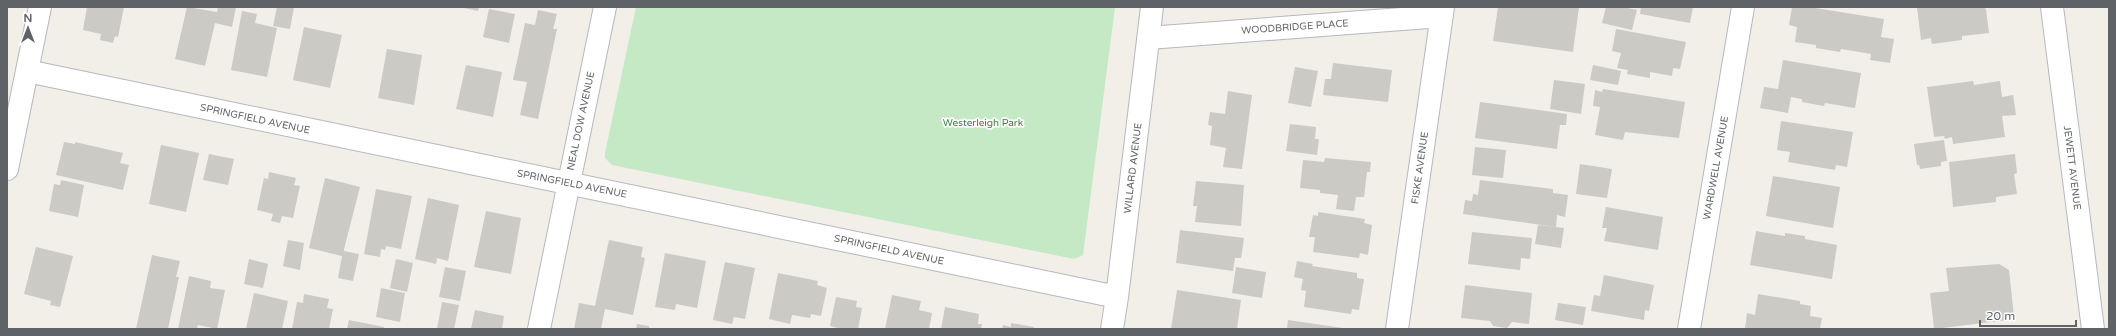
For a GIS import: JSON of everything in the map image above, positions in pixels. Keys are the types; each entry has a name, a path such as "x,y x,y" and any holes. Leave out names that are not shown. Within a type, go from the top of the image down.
{"street":[{"path":"7,169 40,7"},
{"name":"NEAL DOW AVENUE","path":"539,329 605,7"},
{"name":"WILLARD AVENUE","path":"1112,329 1152,7"},
{"name":"WARDWELL AVENUE","path":"1689,329 1743,7"},
{"name":"JEWETT AVENUE","path":"2052,7 2093,329"},
{"name":"WOODBRIDGE PLACE","path":"1148,38 1443,11"},
{"name":"FISKE AVENUE","path":"1397,329 1443,11"},
{"name":"SPRINGFIELD AVENUE","path":"27,71 1117,297"}],"green space":[{"name":"Westerleigh Park","path":"636,7 1115,7 1083,255 1074,259 612,165 605,158 605,153"}],"building":[{"path":"87,7 124,7 118,37 115,36 113,43 100,40 101,34 83,30"},
{"path":"187,7 217,12 218,7 236,7 232,27 215,23 205,66 175,59"},
{"path":"277,7 294,7 290,29 273,26"},
{"path":"459,7 479,7 478,11"},
{"path":"1498,7 1579,7 1573,52 1493,41"},
{"path":"1606,7 1623,7 1637,10 1632,30 1602,23"},
{"path":"1641,7 1693,7 1690,23 1640,14"},
{"path":"1792,7 1809,7 1884,19 1881,37 1894,39 1890,63 1870,60 1871,54 1841,49 1840,52 1816,48 1816,45 1795,42 1797,27 1789,25"},
{"path":"1917,7 1983,7 1986,9 1989,33 1962,36 1962,40 1932,44 1931,38 1921,40"},
{"path":"489,9 515,14 509,43 483,37"},
{"path":"538,10 557,14 553,29 557,29 538,119 520,115 527,82 513,80 525,23 535,25"},
{"path":"242,11 257,14 255,23 277,28 267,77 231,70"},
{"path":"304,27 342,35 330,88 293,80"},
{"path":"1616,29 1686,42 1680,69 1673,68 1672,76 1650,72 1650,78 1627,74 1628,70 1617,68 1621,53 1612,51"},
{"path":"387,49 422,55 414,105 378,98"},
{"path":"1783,60 1861,73 1855,108 1825,103 1824,106 1802,102 1802,99 1791,97 1788,113 1760,108 1764,87 1778,89"},
{"path":"1333,63 1392,70 1388,102 1323,95 1325,79 1331,79"},
{"path":"466,65 502,72 493,117 456,109"},
{"path":"1593,65 1621,71 1618,85 1590,80"},
{"path":"1295,67 1318,71 1311,107 1288,103"},
{"path":"1554,80 1585,84 1581,114 1550,109"},
{"path":"1973,81 1974,85 2000,81 2002,97 2013,95 2016,115 2002,116 2005,137 1953,144 1952,137 1945,139 1944,136 1934,137 1927,87"},
{"path":"1603,89 1685,102 1679,138 1625,132 1623,140 1595,135 1600,107 1593,106 1595,90 1602,92"},
{"path":"1228,91 1252,95 1242,169 1223,167 1226,148 1210,145 1212,126 1208,125 1210,112 1225,114"},
{"path":"1480,102 1567,114 1566,125 1560,125 1557,149 1475,138"},
{"path":"1781,121 1853,132 1847,167 1836,165 1835,170 1788,162 1790,152 1777,150"},
{"path":"1290,124 1316,127 1315,139 1319,139 1317,155 1286,151"},
{"path":"1944,140 1947,161 1941,162 1941,166 1920,169 1919,165 1917,165 1914,144"},
{"path":"64,142 75,144 75,142 123,153 120,163 129,165 123,190 56,175"},
{"path":"161,145 199,153 186,212 149,204"},
{"path":"1475,147 1506,150 1503,178 1472,175"},
{"path":"209,154 234,159 228,185 203,180"},
{"path":"2015,154 2017,173 2014,174 2017,194 1996,197 1996,202 1953,207 1949,162"},
{"path":"1325,158 1371,162 1370,172 1367,172 1364,197 1356,197 1354,211 1336,209 1338,195 1320,193 1320,190 1300,188 1303,160 1324,162"},
{"path":"1580,164 1612,169 1607,198 1576,194"},
{"path":"269,172 296,178 294,185 300,186 293,218 282,216 280,223 271,221 273,214 257,210 264,178 268,179"},
{"path":"1773,176 1840,187 1833,228 1766,216"},
{"path":"325,178 360,187 344,249 344,251 359,254 353,281 338,278 342,256 309,248"},
{"path":"61,180 84,185 78,217 49,211 54,184 60,185"},
{"path":"1480,180 1553,189 1553,193 1568,195 1565,217 1557,215 1556,227 1463,214 1465,200 1472,201 1473,194 1478,195"},
{"path":"1196,181 1244,185 1241,226 1195,222 1197,206 1193,206"},
{"path":"376,189 412,196 401,249 386,246 385,250 381,249 380,257 364,254"},
{"path":"428,198 459,205 448,261 437,258 436,264 415,259"},
{"path":"1606,207 1663,217 1658,250 1604,241 1607,228 1602,228"},
{"path":"486,211 521,218 511,274 474,267"},
{"path":"1318,212 1365,219 1364,223 1372,225 1368,255 1360,253 1359,258 1313,252 1315,237 1309,237 1313,215 1318,216"},
{"path":"1538,225 1564,228 1561,248 1535,244"},
{"path":"1180,230 1244,238 1241,258 1235,258 1233,271 1176,263"},
{"path":"1756,231 1785,236 1785,233 1805,236 1805,239 1837,245 1832,279 1750,265"},
{"path":"1472,232 1532,238 1530,259 1521,258 1520,270 1468,264"},
{"path":"288,240 304,243 300,270 283,266"},
{"path":"609,240 643,247 641,257 645,258 633,315 605,309 601,329 574,329 579,303 595,306"},
{"path":"36,247 73,256 60,307 50,305 51,301 24,294"},
{"path":"665,253 706,261 697,308 676,304 675,310 655,307"},
{"path":"152,255 180,261 176,277 179,277 168,329 136,329"},
{"path":"249,259 268,264 263,288 244,284"},
{"path":"396,259 413,263 407,292 390,288"},
{"path":"1297,261 1313,264 1312,266 1357,273 1357,278 1364,279 1359,310 1352,309 1351,314 1304,307 1306,291 1301,290 1303,279 1294,277"},
{"path":"725,262 755,268 745,319 734,317 732,324 713,320"},
{"path":"1999,264 2009,270 2014,317 2008,317 2008,320 1934,329 1930,293 1949,291 1946,268"},
{"path":"445,267 466,271 460,301 439,297"},
{"path":"1236,267 1266,272 1262,298 1232,293"},
{"path":"778,273 818,281 817,285 827,288 821,316 811,314 810,318 792,315 790,324 769,319"},
{"path":"1604,275 1654,285 1649,311 1645,310 1644,320 1591,311 1594,295 1600,296"},
{"path":"189,276 211,281 210,288 225,290 217,329 198,325 197,329 178,329"},
{"path":"1465,285 1532,293 1529,324 1512,322 1507,328 1493,326 1490,321 1461,318"},
{"path":"381,288 405,293 400,322 376,317"},
{"path":"1177,290 1241,300 1237,329 1171,329"},
{"path":"254,293 288,301 282,329 246,329"},
{"path":"304,294 329,299 327,308 333,309 329,329 292,329 297,302 303,303"},
{"path":"1758,294 1800,301 1800,304 1811,306 1810,316 1822,318 1820,329 1745,329 1747,313 1755,315"},
{"path":"892,295 921,301 919,310 932,313 929,329 885,329"},
{"path":"836,297 857,301 856,307 862,308 858,329 842,329 830,326"},
{"path":"442,302 459,305 454,329 437,329"},
{"path":"1558,303 1586,307 1583,325 1555,320"},
{"path":"945,307 979,314 978,324 982,324 981,329 941,329"},
{"path":"475,310 504,316 502,329 471,329"},
{"path":"349,320 384,327 384,329 347,329"},
{"path":"1288,320 1343,328 1343,329 1287,329"},
{"path":"1011,323 1034,327 1033,329 1002,329 1003,325 1011,327"},
{"path":"637,324 649,326 649,329 636,329"}]}
